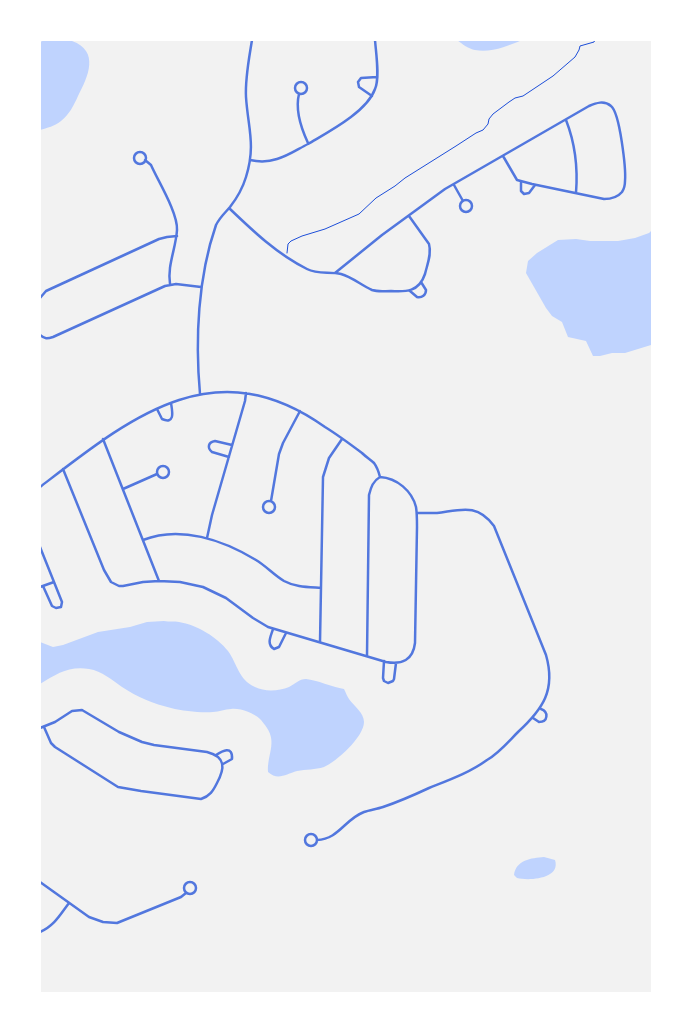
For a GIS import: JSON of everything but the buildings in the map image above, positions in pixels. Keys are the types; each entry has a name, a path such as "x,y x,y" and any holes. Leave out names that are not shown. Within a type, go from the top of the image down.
{"street":[{"path":"200,394 198,361 201,287 216,225 242,188 250,160 252,144 246,88 252,40"},
{"path":"250,160 262,162 276,160 291,153 344,121 364,106 372,96 377,84 375,40"},
{"path":"372,96 359,87 358,82 361,78 377,77"},
{"path":"299,83 303,83 306,85 306,90 304,93 299,94 295,87 299,83"},
{"path":"299,94 297,102 300,123 308,143"},
{"path":"335,273 446,189 454,184 503,156 566,120 596,103 604,102 611,105 616,115 625,165 625,186 617,196 611,199 604,199 535,185 517,180 503,156"},
{"path":"566,120 575,156 577,172 576,193"},
{"path":"145,160 142,164 138,164 134,160 134,156 141,152 145,156 145,160 151,165 176,218 177,236 170,268 170,284"},
{"path":"521,181 521,190 524,194 530,193 535,185"},
{"path":"454,184 463,201"},
{"path":"468,200 471,202 472,208 470,211 464,211 461,208 460,204 463,201 468,200"},
{"path":"229,208 262,240 312,272 343,275 376,291 410,291 424,277 430,248 409,216"},
{"path":"40,298 46,291 159,239 177,236"},
{"path":"410,291 417,297 422,297 426,290 421,282"},
{"path":"40,335 47,339 53,337 170,284 201,287"},
{"path":"40,487 103,439 157,409 200,394 214,392 246,393 280,401 300,410 342,438 374,463 380,477"},
{"path":"207,538 246,393"},
{"path":"157,409 162,419 168,420 173,414 171,403"},
{"path":"271,501 279,454 300,410"},
{"path":"320,642 323,477 329,458 342,438"},
{"path":"103,439 159,581"},
{"path":"229,457 212,452 209,445 215,441 232,445"},
{"path":"123,489 157,474 158,469 162,466 168,470 165,478 157,474"},
{"path":"63,469 104,570 111,582 119,586 159,581 192,584 214,592 260,622 273,628 286,633 384,661 396,663 404,662 411,655 416,643 417,513 414,500 401,484 380,477 372,484 370,495 367,656"},
{"path":"271,501 275,504 274,509 268,512 263,506 266,502 271,501"},
{"path":"316,840 324,840 336,834 358,814 417,793 479,766 497,753 533,718 546,697 549,675 546,655 494,526 486,518 473,510 417,513"},
{"path":"143,540 157,535 168,534 207,538 242,552 262,564 282,580 293,585 321,588"},
{"path":"40,547 54,582 62,602 59,608 52,606 42,587 54,582"},
{"path":"273,628 269,643 270,647 274,649 279,648 286,633"},
{"path":"384,661 383,678 388,683 391,683 394,679 396,663"},
{"path":"533,718 542,722 546,718 545,711 540,709"},
{"path":"40,728 57,721 72,711 82,710 119,732 142,742 216,755 220,759 223,770 213,791 203,799 184,798 121,788 55,748 50,743 44,727"},
{"path":"216,755 225,750 231,753 232,757 230,760 222,764"},
{"path":"308,834 312,834 316,840 310,846 305,839 308,834"},
{"path":"40,882 96,921 110,923 117,923 181,897 186,893 191,894 195,890 193,883 185,884 184,889 186,893"},
{"path":"40,932 53,924 69,903"}],"path":[{"path":"286,256 288,244 291,241 348,220 359,214 376,198 405,178 483,130 493,114 515,98 523,96 553,76 575,57 580,46 595,40"}],"water":[{"path":"45,40 66,40 81,45 89,58 89,65 85,81 69,113 64,119 51,127 40,130 40,42"},
{"path":"457,40 522,40 511,45 481,51 470,49"},
{"path":"652,230 652,346 625,353 593,356 586,341 568,337 562,322 552,316 546,308 526,273 528,261 558,240 618,241 635,238"},
{"path":"164,621 186,624 212,636 228,651 245,680 259,689 281,689 306,679 344,689 364,719 363,728 355,742 342,755 324,767 275,776 268,772 271,744 270,734 260,719 247,711 226,709 215,712 198,712 165,706 128,691 103,674 82,668 57,674 40,684 40,642 53,647 98,632 147,622"},
{"path":"544,857 555,860 556,866 549,875 529,879 517,878 514,875 515,870 521,863 529,859"}]}
